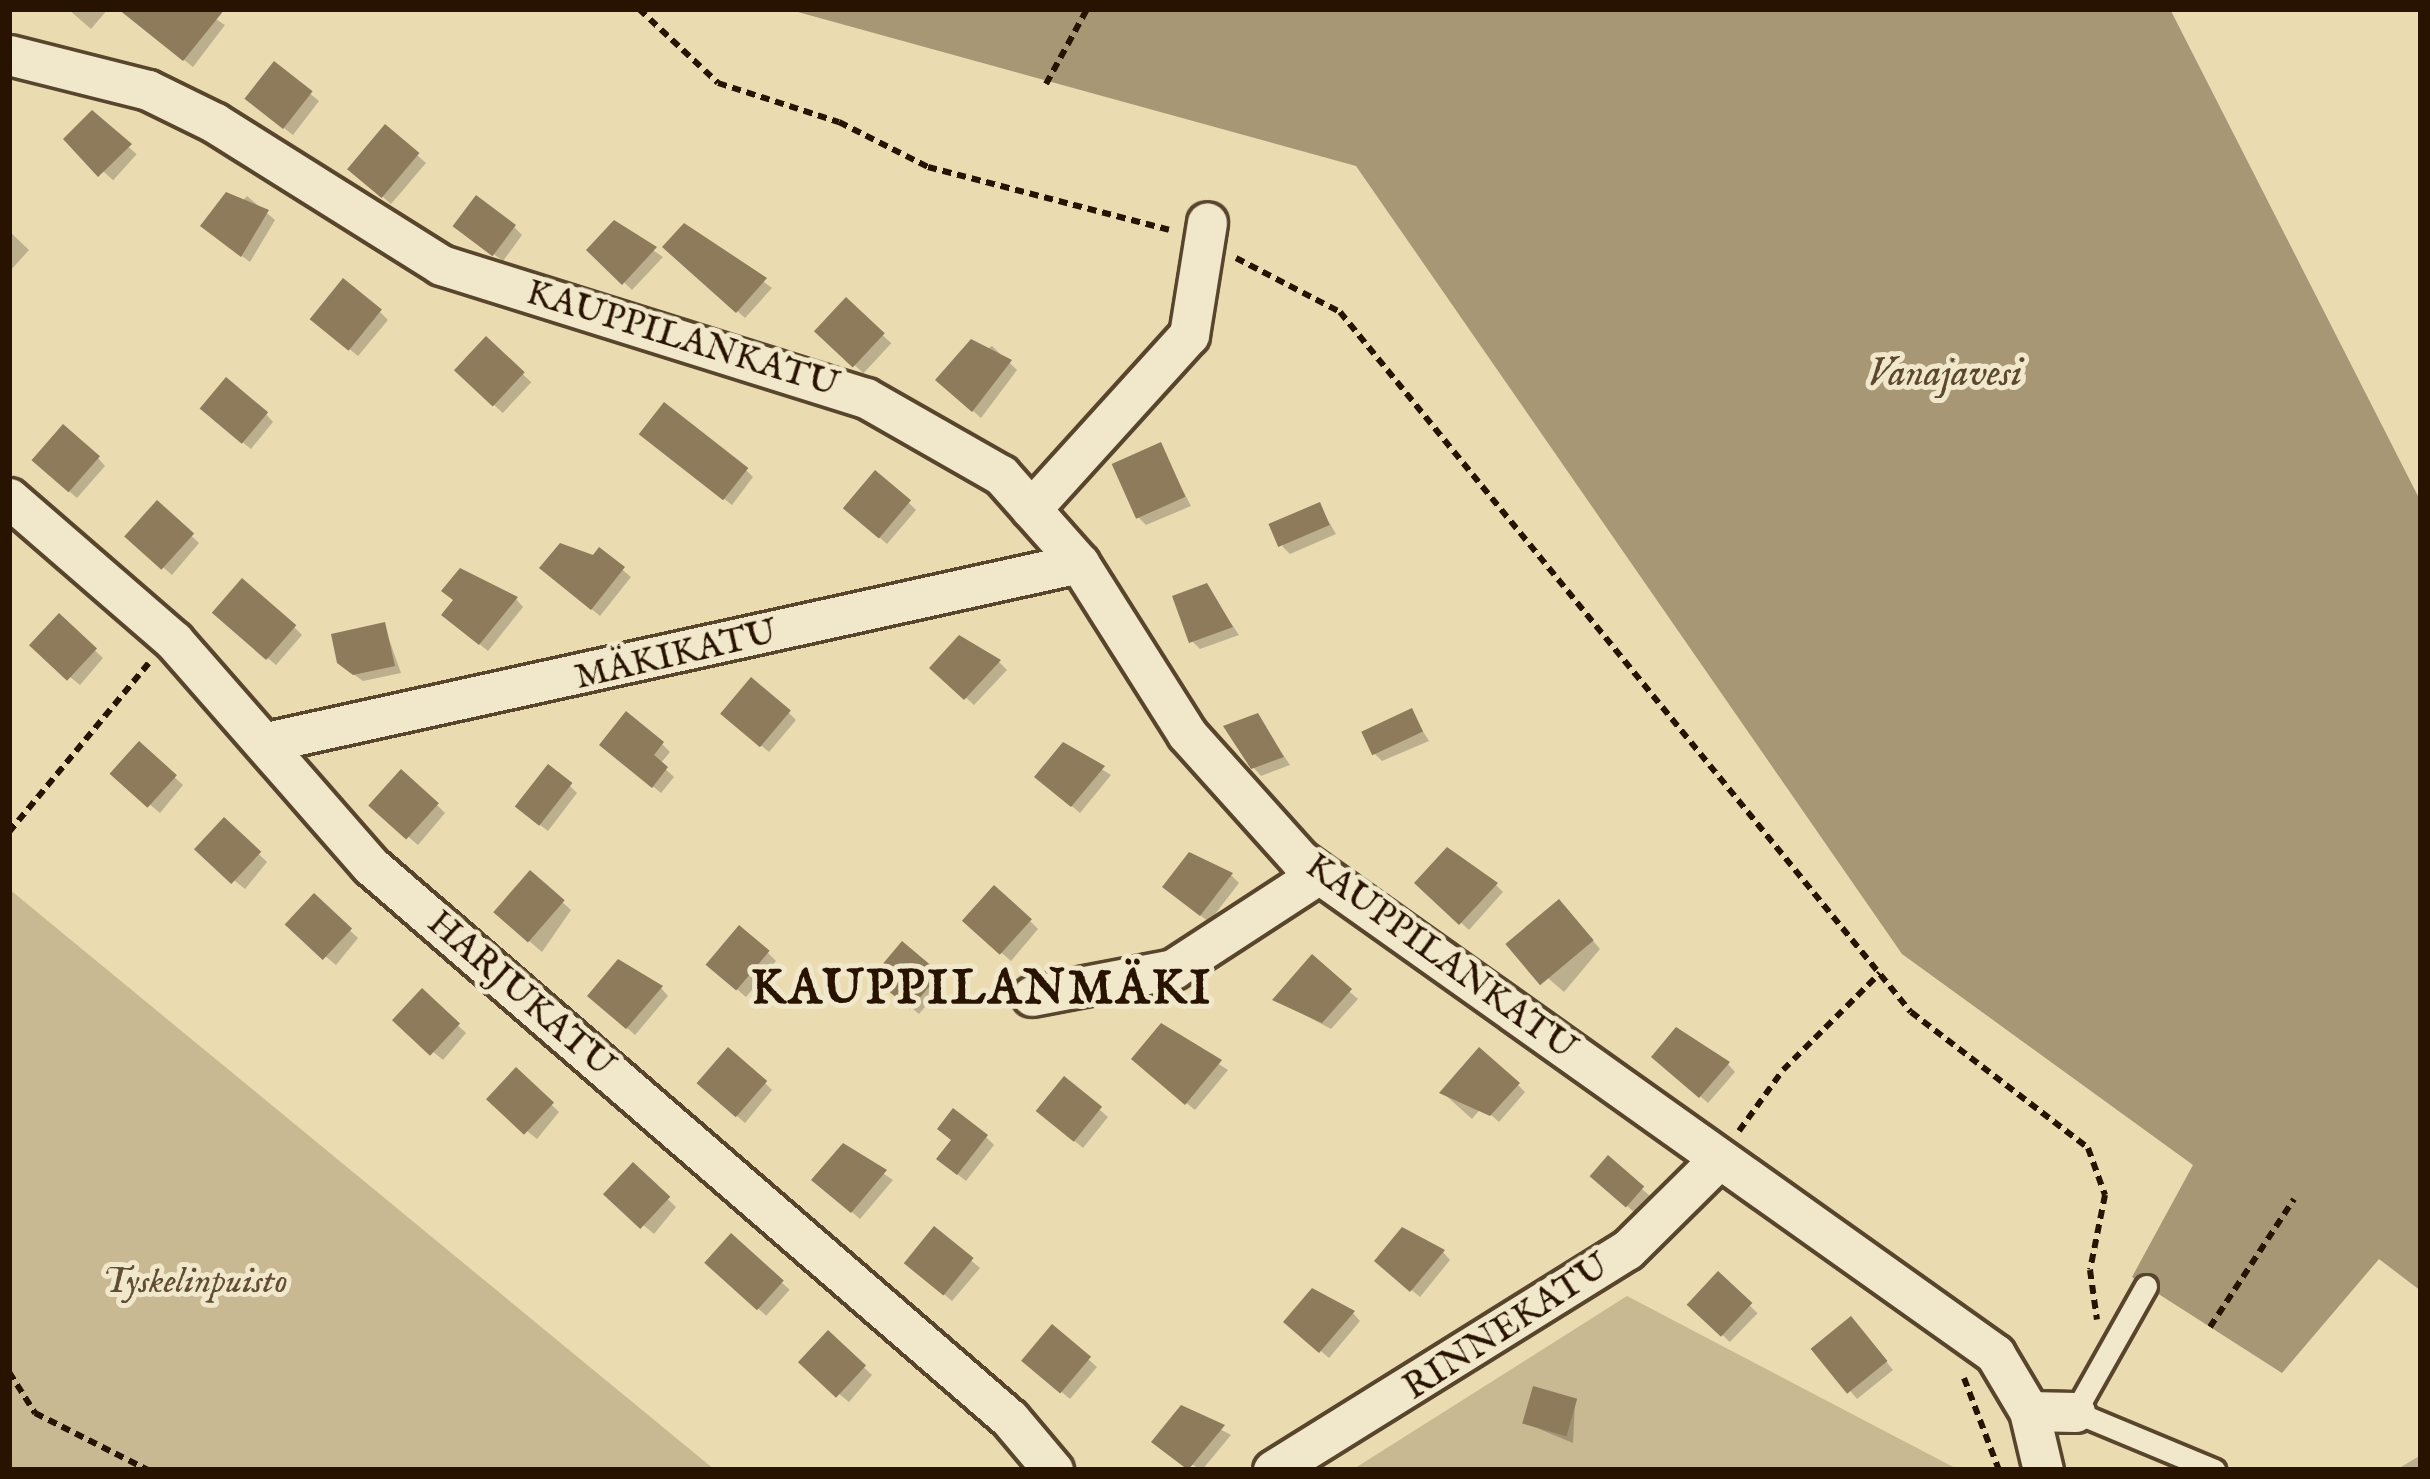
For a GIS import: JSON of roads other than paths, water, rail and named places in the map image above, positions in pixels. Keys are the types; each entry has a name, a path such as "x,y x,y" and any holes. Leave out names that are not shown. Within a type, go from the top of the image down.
{"street":[{"name":"KAUPPILANKATU","path":"9,55 148,90 215,122 441,265 866,398 1001,476 1079,562 1187,734 1319,874 1995,1354 2030,1411 2043,1470"},
{"path":"1030,509 1190,335 1207,233"},
{"name":"HARJUKATU","path":"9,498 174,640 271,741 370,865 1010,1419 1054,1470"},
{"name":"MÄKIKATU","path":"271,741 1079,562"},
{"path":"1032,996 1173,970 1319,874"},
{"name":"RINNEKATU","path":"1274,1470 1627,1250 1719,1159"},
{"path":"2030,1411 2075,1412"}],"lane":[{"path":"2146,1286 2101,1351 2075,1412 2214,1470"}],"water":[{"name":"Vanajavesi","path":"787,9 2170,9 2421,502 2421,1291 2379,1259 2282,1373 2132,1277 2193,1165 1902,954 1356,166"}],"district":[{"name":"KAUPPILANMÄKI","path":"982,991"}],"park label":[{"name":"Tyskelinpuisto","path":"195,1283"}]}
